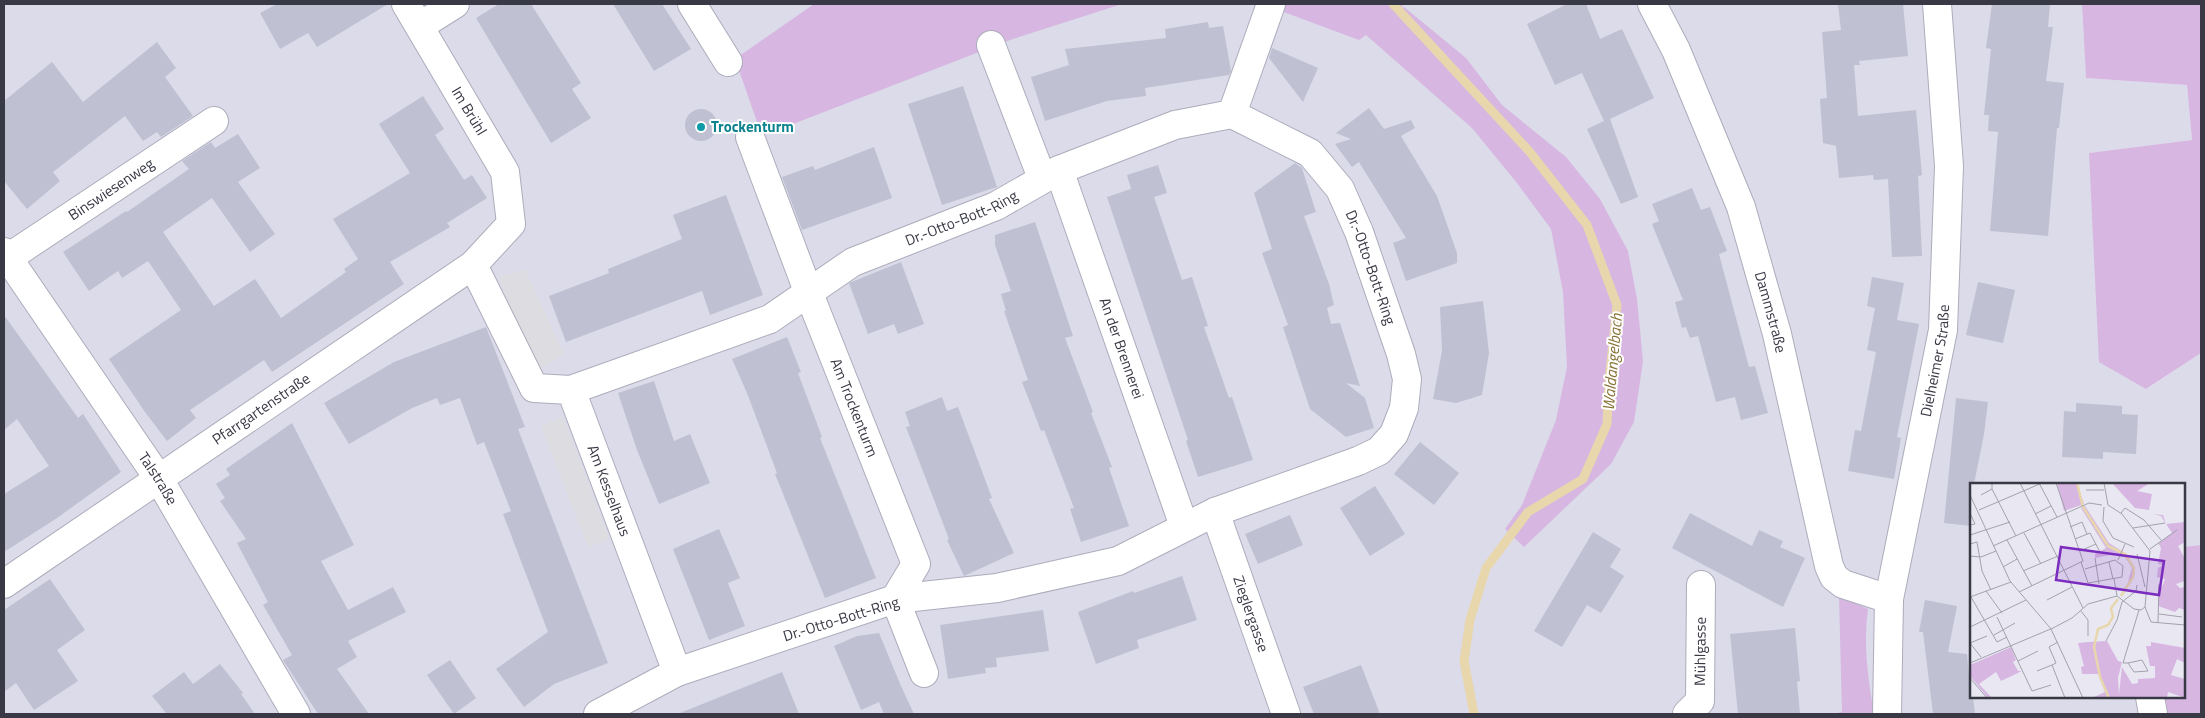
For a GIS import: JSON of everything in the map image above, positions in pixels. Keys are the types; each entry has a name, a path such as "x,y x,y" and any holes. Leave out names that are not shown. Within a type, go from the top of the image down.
{"street":[{"path":"413,15 455,4"},
{"path":"692,4 728,62"},
{"path":"1232,114 1271,4"},
{"name":"Dammstraße","path":"1652,4 1680,59 1741,208 1777,334 1829,566 1834,577 1843,584 1889,599"},
{"name":"Dielheimer Straße","path":"1887,714 1889,599 1943,330 1949,166 1937,4"},
{"name":"Im Brühl","path":"413,15 505,172 510,224"},
{"name":"An der Brennerei","path":"991,45 1050,174 1184,526"},
{"name":"Dr.-Otto-Bott-Ring","path":"571,390 770,319 808,291 853,262 996,206 1050,174 1175,125 1232,114 1310,153 1340,189 1359,232 1401,354 1407,379 1404,408 1394,434 1379,451 1358,461 1215,512 1118,560 996,588 895,600 677,672"},
{"name":"Binswiesenweg","path":"6,255 214,121"},
{"name":"Am Trockenturm","path":"750,137 808,291 916,564 895,600"},
{"name":"Pfarrgartenstraße","path":"4,584 474,265 510,224"},
{"name":"Talstraße","path":"6,255 159,479 296,714"},
{"path":"474,265 534,388 571,390"},
{"name":"Am Kesselhaus","path":"571,390 677,672"},
{"name":"Zieglergasse","path":"1215,512 1286,714"},
{"name":"Mühlgasse","path":"1687,714 1700,702 1701,585"},
{"path":"895,600 924,674"},
{"path":"598,714 677,672"},
{"path":"2150,698 2153,714"}],"shaded area":[{"path":"4,4 2082,4 2086,78 2187,85 2192,140 2089,153 2147,389 2201,353 2201,545 2185,547 2185,483 1970,483 1970,698 2161,698 2164,714 4,714"},
{"path":"814,4 1122,4 1010,40 762,136 735,59"},
{"path":"1262,4 1402,4 1397,11 1404,7 1466,58 1502,105 1566,157 1600,199 1628,251 1637,299 1643,361 1634,422 1611,464 1524,547 1505,529 1522,505 1556,420 1567,367 1563,292 1551,229 1517,183 1472,128 1366,35 1359,40"},
{"path":"2082,4 2201,4 2201,353 2146,389 2099,362 2089,153 2192,140 2187,85 2086,78"},
{"path":"525,269 564,355 537,370 498,278"},
{"path":"563,417 609,539 588,547 541,426"},
{"path":"2201,545 2201,714 2164,714 2161,698 2185,698 2185,547"},
{"path":"1839,596 1868,609 1866,649 1874,714 1833,714 1842,712"}],"building":[{"path":"277,4 388,4 317,47 308,33 280,49 260,13"},
{"path":"499,4 531,4 581,83 572,89 591,118 551,143 476,18"},
{"path":"613,4 662,4 691,49 654,71"},
{"path":"1567,4 1586,4 1600,39 1622,29 1654,98 1610,119 1638,197 1621,204 1587,129 1604,121 1582,73 1555,85 1527,24"},
{"path":"1838,4 1903,4 1908,56 1859,61 1860,65 1854,65 1858,116 1916,110 1922,175 1918,176 1922,256 1892,257 1888,179 1874,180 1873,175 1839,178 1836,146 1823,143 1820,99 1827,98 1822,32 1841,30"},
{"path":"1992,4 2050,4 2048,27 2053,27 2046,81 2064,83 2059,128 2057,128 2048,236 1990,231 1998,132 1988,131 1989,115 1984,115 1991,49 1986,48"},
{"path":"1208,22 1209,28 1223,26 1231,71 1229,75 1145,88 1146,96 1107,101 1045,121 1031,77 1069,65 1065,49 1166,38 1165,29"},
{"path":"157,42 176,68 165,77 193,116 161,137 157,132 143,141 125,116 53,172 60,181 27,209 4,181 4,101 52,62 83,102"},
{"path":"1272,48 1318,68 1303,102 1269,58"},
{"path":"963,86 997,187 942,205 908,104"},
{"path":"423,96 444,129 435,135 464,180 472,175 487,198 447,223 450,227 390,262 404,284 272,372 264,360 190,410 196,418 167,441 109,359 181,310 148,261 122,278 118,271 89,291 63,252 127,212 189,169 182,161 211,142 215,148 238,134 260,168 238,182 275,234 250,252 212,198 163,232 214,306 255,279 281,318 346,272 344,269 358,259 333,219 410,173 379,124"},
{"path":"1369,108 1384,129 1411,120 1415,128 1401,136 1437,196 1457,253 1457,263 1406,281 1393,243 1406,238 1359,162 1352,167 1335,144 1351,139 1336,133"},
{"name":"Trockenturm","path":"701,109 707,110 712,114 716,119 716,131 712,136 707,140 701,141 695,140 690,136 686,131 685,125 686,119 690,114 695,110"},
{"path":"874,147 892,198 802,230 782,177 813,166 815,170"},
{"path":"1295,163 1302,168 1316,212 1304,216 1329,284 1334,305 1327,308 1331,324 1340,323 1360,386 1346,383 1365,398 1374,428 1346,437 1310,409 1283,327 1288,325 1262,253 1272,249 1254,193"},
{"path":"1158,165 1167,193 1154,197 1182,280 1192,277 1208,326 1204,327 1229,398 1232,397 1253,460 1198,477 1186,441 1188,440 1107,197 1131,189 1127,175"},
{"path":"1692,188 1701,210 1710,207 1727,251 1719,254 1749,367 1755,366 1768,413 1741,420 1735,397 1716,402 1698,336 1690,338 1686,327 1682,328 1675,302 1683,300 1652,224 1659,221 1652,204"},
{"path":"726,195 763,295 710,315 702,291 566,342 549,296 609,273 608,269 682,239 673,215"},
{"path":"1035,222 1073,336 1065,338 1112,467 1109,468 1129,526 1081,542 1070,509 1074,508 1044,430 1041,431 1022,382 1028,380 1004,311 1006,311 1001,294 1011,291 995,245 995,235"},
{"path":"901,262 924,324 898,334 894,324 868,334 849,283"},
{"path":"1872,277 1904,283 1897,320 1919,324 1897,437 1901,438 1894,479 1848,471 1855,430 1861,431 1876,352 1867,350 1875,308 1867,306"},
{"path":"1978,282 2015,290 2003,343 1966,335"},
{"path":"1483,301 1489,353 1482,395 1456,403 1433,399 1442,351 1440,307"},
{"path":"4,315 78,418 83,414 121,472 57,518 4,552 4,494 49,466 17,419 4,430"},
{"path":"486,327 525,427 518,429 608,663 554,684 524,707 496,669 548,632 503,514 511,511 484,442 477,445 460,398 440,405 437,398 412,408 349,444 324,403 394,362"},
{"path":"787,337 801,372 798,373 822,437 820,438 876,578 825,598 775,474 777,473 747,393 732,359"},
{"path":"654,381 674,441 690,434 710,483 659,504 637,450 618,393"},
{"path":"942,397 947,411 958,407 992,498 989,499 1014,553 964,576 947,540 949,539 906,427 910,426 905,412"},
{"path":"1956,398 1988,402 1974,483 1970,483 1970,526 1944,523"},
{"path":"2076,403 2122,406 2122,414 2138,415 2136,454 2103,452 2103,459 2062,457 2064,411 2076,412"},
{"path":"292,423 354,545 321,561 348,610 393,587 406,612 348,641 357,657 337,669 369,714 318,714 283,660 292,655 263,605 268,602 237,543 246,539 220,501 225,498 216,484 230,475 226,469"},
{"path":"1420,442 1459,473 1434,505 1394,474"},
{"path":"1375,486 1405,534 1370,556 1340,508"},
{"path":"1690,513 1752,546 1759,530 1783,541 1780,547 1805,558 1783,607 1672,548"},
{"path":"1290,515 1303,545 1258,564 1245,534"},
{"path":"719,529 740,578 728,583 745,626 709,640 673,549"},
{"path":"1593,532 1621,549 1610,567 1624,576 1601,613 1587,605 1562,647 1534,631"},
{"path":"1182,576 1197,620 1137,640 1139,648 1096,664 1078,612 1133,591 1134,593"},
{"path":"50,579 85,630 57,650 78,681 34,710 16,683 4,692 4,610"},
{"path":"1925,600 1957,606 1948,652 1967,654 1970,698 1973,698 1975,714 1933,714 1923,632 1919,632"},
{"path":"1043,610 1049,651 996,658 997,667 985,668 986,673 948,679 940,625"},
{"path":"1795,628 1800,681 1797,682 1800,714 1738,714 1730,634"},
{"path":"879,633 914,714 884,714 879,702 861,710 834,646 857,636"},
{"path":"450,660 476,698 454,714 427,675"},
{"path":"220,664 243,693 241,694 255,714 167,714 152,696 184,672 193,684"},
{"path":"1361,665 1380,714 1314,714 1303,687"},
{"path":"782,672 799,714 680,714 680,713"}],"waterway":[{"name":"Waldangelbach","path":"1393,4 1529,151 1587,225 1617,305 1609,381 1607,424 1583,479 1528,512 1486,568 1470,620 1464,661 1474,714"}],"place":[{"name":"Trockenturm","path":"701,127"}]}
